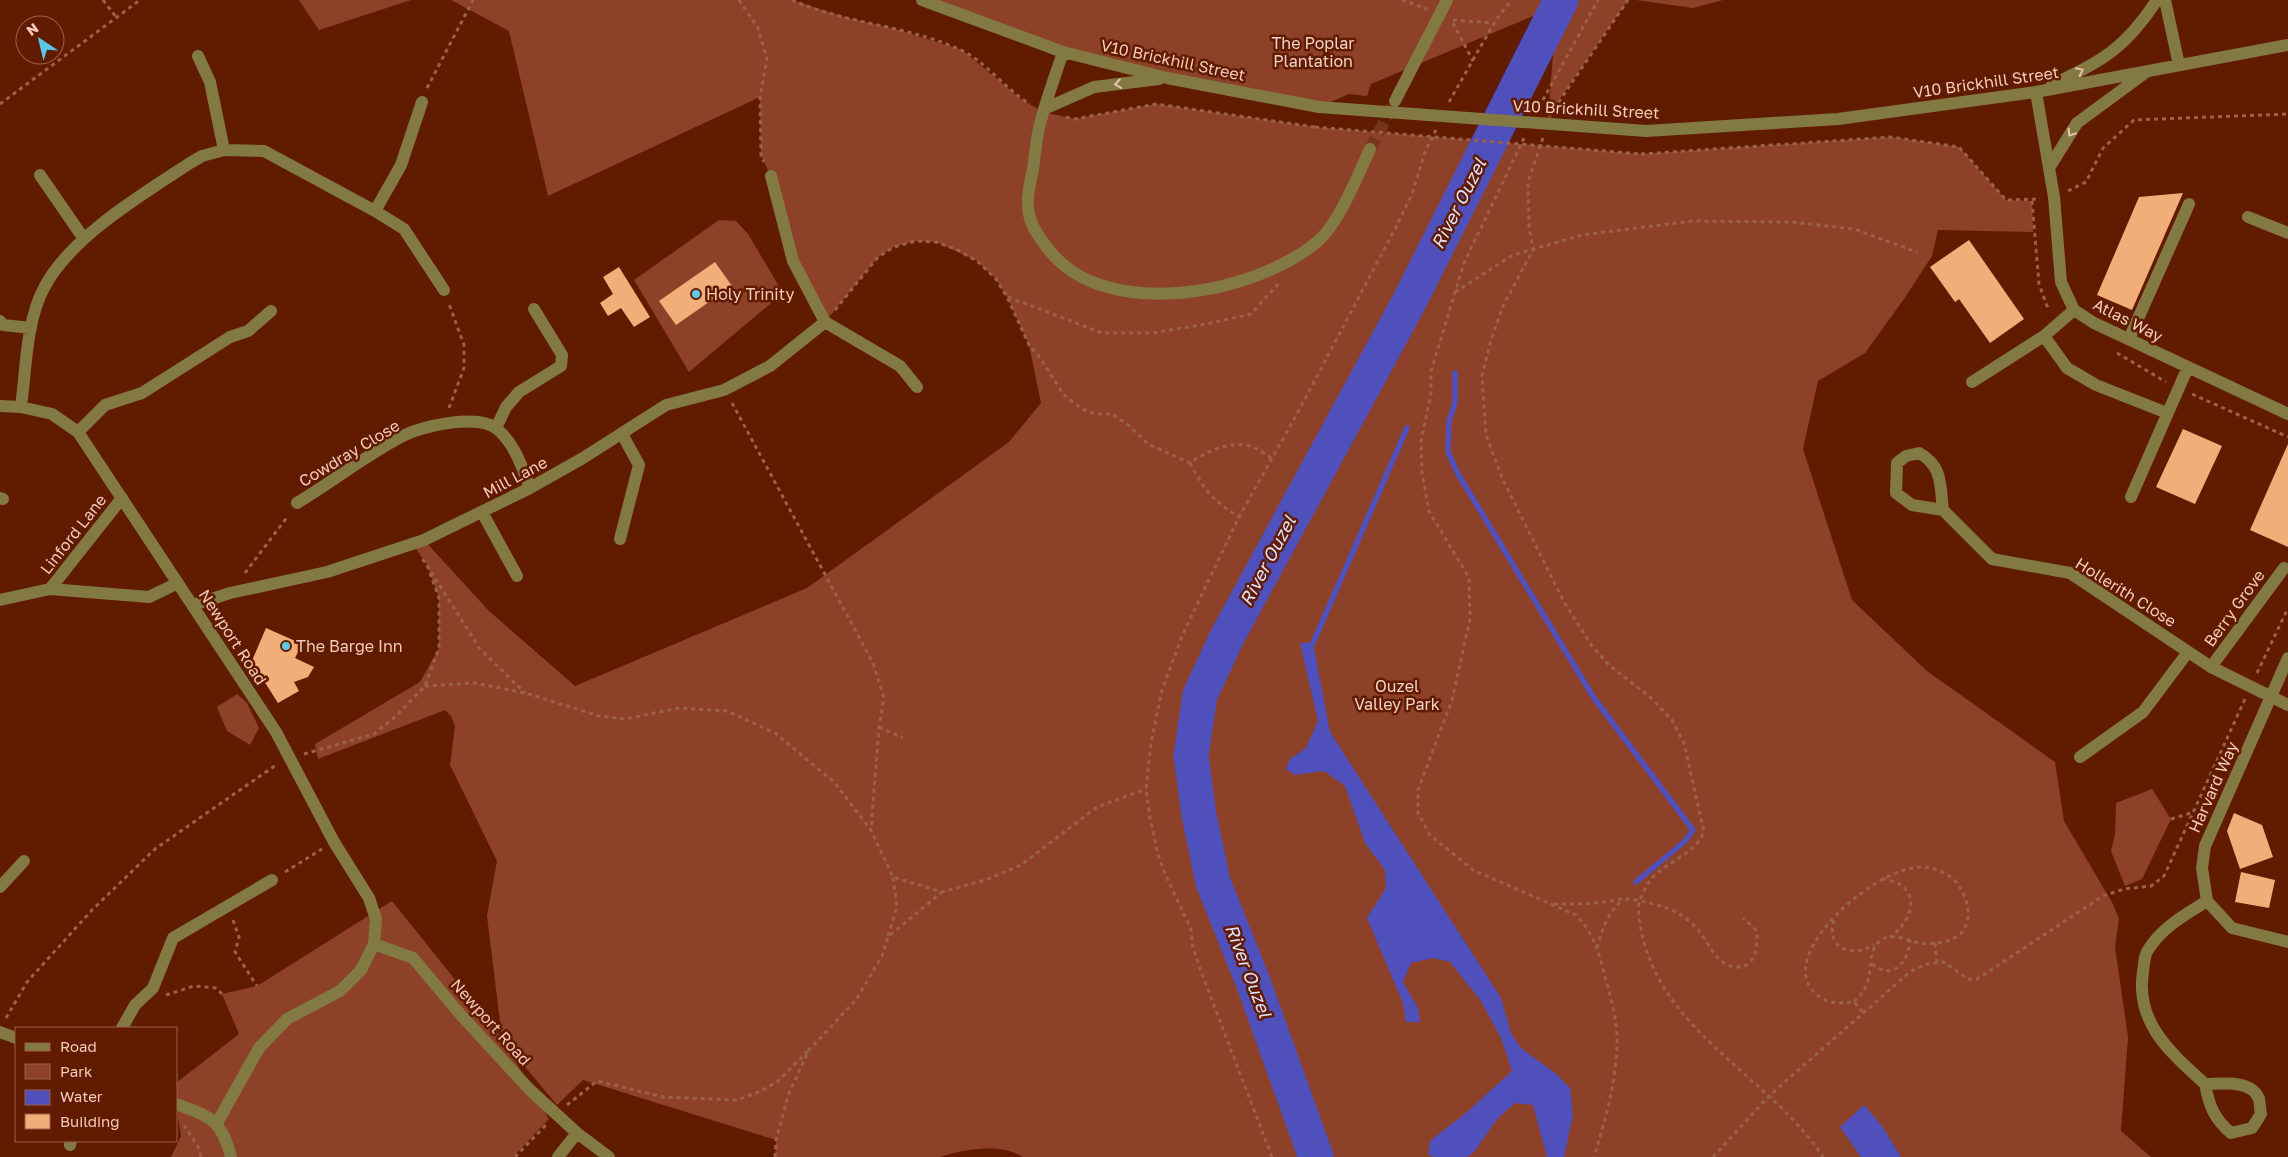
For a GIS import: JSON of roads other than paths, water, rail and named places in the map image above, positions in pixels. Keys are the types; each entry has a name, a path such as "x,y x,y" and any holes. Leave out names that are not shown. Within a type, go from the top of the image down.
{"street":[{"name":"V10 Brickhill Street","path":"922,0 1062,52 1167,78 1319,106 1646,131 1838,119 2036,92 2288,45"},
{"path":"1395,102 1447,0"},
{"path":"2036,92 2100,61 2124,42 2143,21 2157,0"},
{"path":"2165,0 2179,64"},
{"path":"1062,52 1039,128 1029,192 1029,215 1039,238 1054,256 1069,271 1091,284 1138,292 1177,293 1209,290 1271,271 1296,257 1320,239 1335,218 1370,149"},
{"path":"198,56 210,82 224,150"},
{"path":"2049,168 2078,123 2149,70"},
{"path":"1044,109 1094,87 1167,78"},
{"name":"Atlas Way","path":"2036,92 2054,197 2061,282 2074,310 2094,323 2288,414"},
{"path":"375,211 400,165 422,102"},
{"path":"21,407 31,328 43,288 61,261 84,239 190,162 202,156 224,150 264,151 375,211 404,229 444,290"},
{"path":"40,174 84,239"},
{"path":"771,176 793,261 825,322 900,366 917,387"},
{"path":"2129,339 2189,204"},
{"path":"2248,217 2288,233"},
{"path":"530,488 514,449 496,428 506,407 519,392 561,366 562,355 534,309"},
{"path":"1972,382 2044,336 2074,310"},
{"path":"78,432 105,404 142,393 230,337 248,331 271,311"},
{"path":"0,322 31,328"},
{"name":"Mill Lane","path":"193,605 230,593 327,572 412,544 530,488 622,434 666,405 724,390 770,366 825,322"},
{"path":"2044,336 2067,368 2096,385 2167,413"},
{"path":"2131,497 2188,367"},
{"name":"Newport Road","path":"0,406 21,407 52,414 78,432 276,732 334,842 369,898 376,919 374,944 361,970 340,991 287,1020 259,1048 217,1123"},
{"name":"Cowdray Close","path":"297,503 402,436 452,422 475,421 496,428"},
{"path":"620,540 639,465 622,434"},
{"path":"1919,453 1930,459 1938,471 1943,510 1912,505 1896,493 1897,464 1906,456 1919,453"},
{"name":"Linford Lane","path":"50,589 122,498"},
{"name":"Hollerith Close","path":"1943,510 1992,558 2070,573 2188,652"},
{"path":"482,512 517,576"},
{"name":"Berry Grove","path":"2211,667 2284,568"},
{"name":"Linford Lane","path":"0,600 50,589 150,597 178,583"},
{"name":"Berry Grove","path":"2080,757 2143,712 2188,652 2211,667 2288,705"},
{"name":"Harvard Way","path":"2207,901 2202,868 2205,846 2288,658"},
{"path":"0,887 24,861"},
{"path":"123,1027 135,1005 154,988 173,938 272,880"},
{"path":"2205,1084 2240,1084 2250,1089 2258,1097 2261,1114 2252,1128 2231,1133 2219,1123 2209,1106 2205,1084 2169,1052 2149,1023 2140,989 2146,951 2169,924 2207,901 2232,928 2288,942"},
{"name":"Newport Road","path":"374,944 413,958 530,1090 577,1133 609,1157"},
{"path":"2,1025 15,1037"},
{"path":"178,1105 217,1123 226,1136 231,1157"},
{"path":"558,1157 577,1133"}],"water":[{"path":"1300,643 1313,643 1330,732 1501,998 1511,1033 1521,1048 1555,1073 1570,1088 1573,1115 1564,1157 1547,1157 1533,1105 1515,1103 1498,1118 1474,1152 1467,1157 1433,1157 1428,1154 1430,1141 1467,1112 1512,1071 1501,1038 1481,1001 1450,962 1433,958 1411,963 1403,982 1418,1008 1420,1022 1406,1022 1403,1003 1367,918 1386,888 1385,870 1365,843 1345,786 1324,771 1295,775 1286,769 1290,759 1306,748 1318,721"},
{"path":"1864,1105 1882,1126 1901,1157 1861,1157 1840,1127"}],"waterway":[{"name":"River Ouzel","path":"1316,1157 1253,982 1213,882 1199,815 1191,756 1200,695 1227,637 1409,302 1561,0"},
{"path":"1455,373 1455,403 1449,421 1448,452 1458,474 1594,698 1693,830 1685,841 1636,882"},
{"path":"1313,643 1407,428"}],"tunnel":[{"path":"1370,149 1393,105"}],"place":[{"name":"Holy Trinity","path":"696,294"},
{"name":"The Barge Inn","path":"286,646"}],"park label":[{"name":"The Poplar Plantation","path":"1313,52"},
{"name":"Ouzel Valley Park","path":"1397,695"}]}
